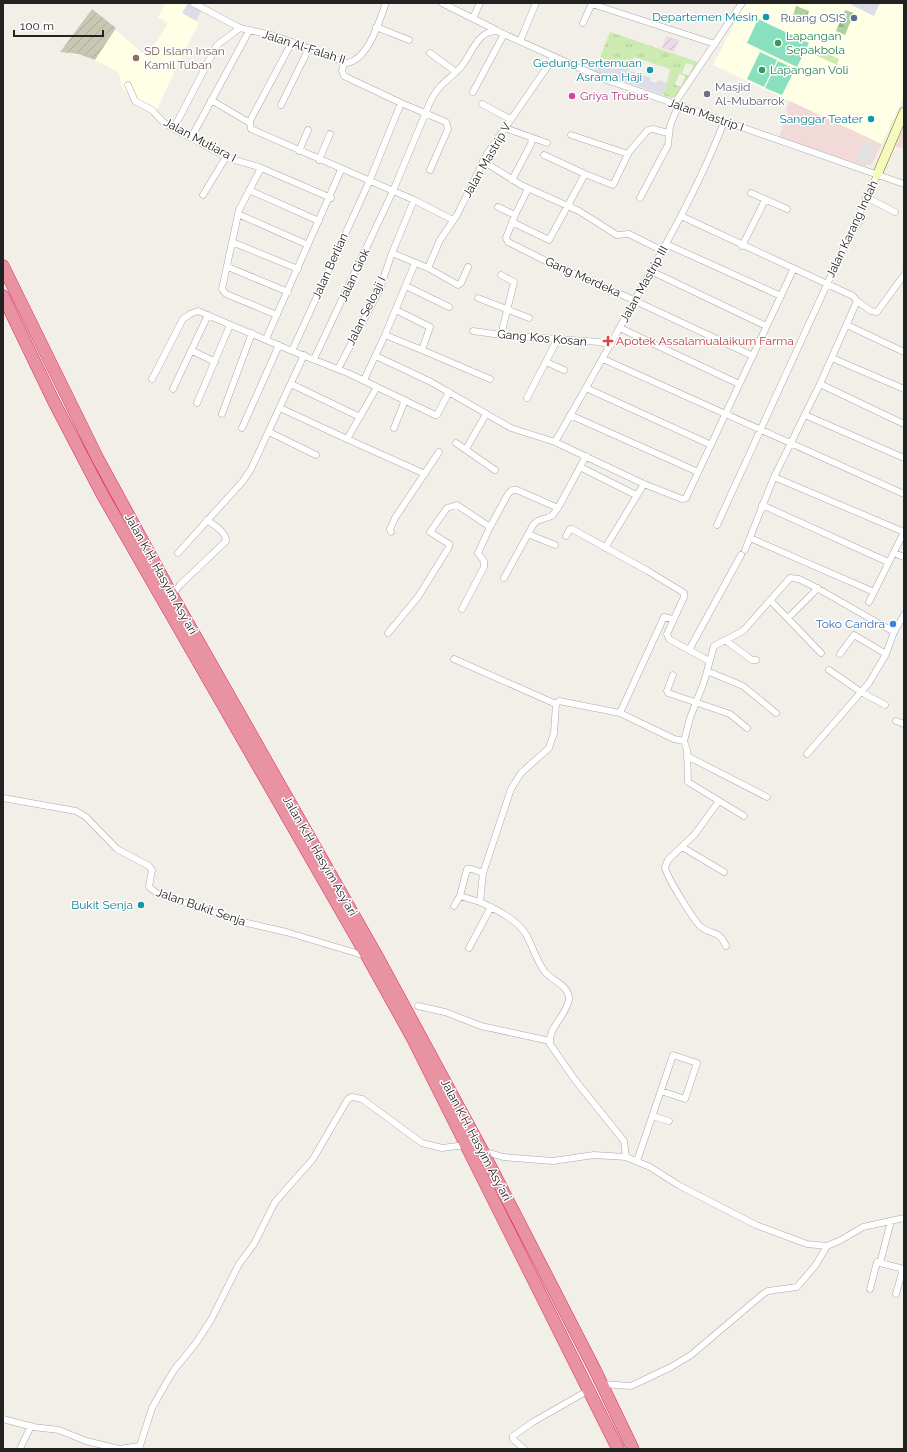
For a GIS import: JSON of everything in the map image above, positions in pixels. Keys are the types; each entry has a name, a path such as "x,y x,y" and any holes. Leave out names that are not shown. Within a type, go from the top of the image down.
{"highway":[{"name":"Jalan K.H. Hasyim Asy'ari","path":"3,266 98,459 172,595 378,958 482,1150 602,1384 633,1449"},
{"name":"Jalan K.H. Hasyim Asy'ari","path":"3,296 54,402 102,494 367,956 425,1063 618,1449"},
{"path":"525,1234 524,1246 550,1298 547,1301 542,1298"},
{"path":"563,1308 558,1303 555,1305 585,1367 586,1385"}],"street":[{"name":"Jalan Al-Falah II","path":"193,3 240,28 292,42 344,63 351,62 361,55 376,28 386,3"},
{"name":"Jalan Mastrip I","path":"442,3 497,31 604,79 904,184"},
{"path":"473,18 480,3"},
{"path":"520,41 536,3"},
{"path":"583,23 592,3 715,44"},
{"path":"640,198 668,145 668,133 676,105 742,4 734,3"},
{"path":"174,128 217,45 240,28"},
{"path":"376,28 409,40"},
{"path":"191,138 249,31"},
{"path":"430,53 456,72 481,38 490,32 497,31"},
{"path":"473,92 504,34"},
{"path":"250,123 292,42"},
{"path":"281,105 308,48"},
{"name":"Jalan Mastrip V","path":"428,268 440,240 453,220 483,161 510,119 554,57"},
{"path":"344,63 342,71 344,76 446,122 448,126 430,170"},
{"name":"Jalan Giok","path":"314,359 393,191 431,100 439,86 456,72"},
{"name":"Jalan Mutiara I","path":"128,85 135,101 152,110 161,120 191,138 226,157 261,168 330,198"},
{"path":"211,100 250,123 250,126 254,132 368,182 414,200 453,220"},
{"name":"Jalan Berlian","path":"292,351 368,182 401,103"},
{"path":"482,104 510,119"},
{"path":"877,174 904,112"},
{"name":"Jalan Mastrip III","path":"555,442 611,345 682,216 708,163 724,122"},
{"path":"505,128 547,143"},
{"path":"544,155 613,185 628,154 649,129 668,133"},
{"path":"299,151 308,130"},
{"path":"319,160 330,134"},
{"path":"571,135 628,154"},
{"path":"512,180 532,142 530,137"},
{"path":"204,195 226,157"},
{"path":"483,161 528,189 584,214 617,235 629,234 663,251"},
{"path":"261,168 238,214 228,267 223,280 223,292 277,315"},
{"path":"266,339 330,198 341,170"},
{"path":"528,189 512,222 549,240 585,174"},
{"name":"Jalan Karang Indah","path":"717,525 877,174"},
{"path":"249,190 319,221"},
{"path":"751,193 787,209"},
{"path":"866,197 895,212"},
{"name":"Jalan Seloaji I","path":"338,369 379,291 392,253 414,200"},
{"path":"742,246 765,200"},
{"path":"498,207 515,215"},
{"path":"238,214 308,246"},
{"path":"682,216 793,270 853,296 857,302 871,311 877,312 904,275"},
{"name":"Gang Merdeka","path":"512,222 506,240 531,254 753,356"},
{"path":"232,242 298,268"},
{"path":"666,244 781,296"},
{"path":"392,253 428,268 458,285 461,283 468,267"},
{"path":"364,380 376,356 415,263"},
{"path":"228,267 288,292"},
{"path":"376,356 449,392 518,431 555,442 644,484 682,499 686,498 710,444 793,270"},
{"path":"651,271 766,326"},
{"path":"500,335 514,282 501,275"},
{"path":"406,286 449,307"},
{"path":"478,298 529,318"},
{"path":"689,650 743,553 774,477 820,384 857,302"},
{"path":"396,310 430,327 422,350"},
{"path":"152,379 183,319 195,311 208,315 364,380 435,415 437,415 449,392"},
{"path":"173,389 208,315"},
{"path":"197,404 230,325"},
{"path":"847,325 902,351 904,344"},
{"path":"620,328 739,384"},
{"name":"Gang Kos Kosan","path":"473,331 500,335 598,342 611,345"},
{"path":"222,414 252,333"},
{"path":"385,335 490,379"},
{"path":"527,398 557,340"},
{"path":"242,428 279,345"},
{"path":"192,350 215,362"},
{"path":"178,552 247,475 269,432 304,355"},
{"path":"832,358 904,389"},
{"path":"603,359 904,494"},
{"path":"546,362 564,370"},
{"path":"291,384 360,417"},
{"path":"820,384 904,424"},
{"path":"347,439 377,387"},
{"path":"586,388 710,444"},
{"path":"394,428 405,400"},
{"path":"280,408 425,474"},
{"path":"466,449 486,414"},
{"path":"570,415 698,472"},
{"path":"805,415 904,458"},
{"path":"269,432 316,455"},
{"path":"456,443 495,470"},
{"path":"390,532 395,518 439,452"},
{"path":"504,578 528,534 537,521 552,516 558,508 586,456"},
{"path":"580,467 636,495"},
{"path":"774,477 904,532 869,602"},
{"path":"605,548 644,484"},
{"path":"462,609 484,567 484,561 478,553 508,494 512,490 517,490 558,508"},
{"path":"388,633 418,597 449,547 449,544 430,532 447,508 457,505 490,527"},
{"path":"762,505 888,562"},
{"path":"172,595 226,541 226,537 207,520"},
{"path":"566,536 570,529 572,529 684,592 684,597 667,631 667,637 709,661"},
{"path":"528,534 555,545"},
{"path":"750,538 874,592"},
{"path":"894,552 904,558"},
{"path":"744,816 688,782 688,750 684,741 715,644 743,631 790,578 799,579 818,588 894,632"},
{"path":"788,618 818,588"},
{"path":"770,600 821,653"},
{"path":"806,754 869,683 886,654 894,632 904,615"},
{"path":"620,713 664,617 673,619"},
{"path":"840,654 854,636 886,654"},
{"path":"725,640 752,660 756,660"},
{"path":"454,659 556,704"},
{"path":"829,670 861,692 885,705"},
{"path":"707,671 743,686 776,713"},
{"path":"673,675 667,692 730,714 747,728"},
{"path":"556,704 560,701 620,713 674,739 684,741"},
{"path":"480,902 483,874 514,783 529,765 542,755 551,742 554,733 556,704"},
{"path":"896,721 904,724"},
{"path":"687,756 767,797"},
{"name":"Jalan Bukit Senja","path":"3,798 70,809 81,814 117,849 149,866 152,870 149,887 158,894 247,923 286,932 367,956"},
{"path":"719,801 682,847 668,860 666,870 697,923 703,928 722,936 726,946"},
{"path":"682,847 724,872"},
{"path":"454,906 460,896 468,868 483,874"},
{"path":"460,896 491,907 520,927 546,973 559,983 569,996 568,1003 555,1026 550,1042"},
{"path":"469,948 491,907"},
{"path":"418,1006 445,1012 481,1026 550,1042 575,1080 624,1141 626,1157"},
{"path":"637,1161 673,1055 697,1063 685,1099 661,1091"},
{"path":"3,1420 59,1430 86,1441 119,1449 139,1448 152,1408 168,1380 174,1370 196,1343 211,1320 239,1264 254,1244 275,1202 313,1159 348,1099 352,1097 362,1099 422,1143 442,1148 466,1145"},
{"path":"652,1116 669,1121"},
{"path":"482,1150 503,1157 553,1161 594,1155 626,1157 650,1167 691,1192 768,1231 807,1244 827,1246 841,1240 863,1227 904,1218"},
{"path":"880,1263 891,1221"},
{"path":"602,1384 631,1386 691,1356 763,1294 797,1287 815,1266 827,1246"},
{"path":"870,1289 877,1262 903,1269 896,1294"},
{"path":"524,1449 513,1439 513,1436 586,1385"},
{"path":"20,1449 31,1426"}],"shaded area":[{"name":"SD Islam Insan Kamil Tuban","path":"166,3 190,3 202,10 196,21 199,23 156,112 127,94 122,87 119,73 84,56 60,52 92,9 147,57 168,23 158,17"},
{"path":"188,3 202,10 196,21 182,13"},
{"path":"745,3 904,3 904,96 882,144 713,65"},
{"path":"848,3 880,3 874,16"},
{"path":"92,9 116,28 95,60 78,54 60,52"},
{"path":"666,36 679,40 674,52 662,48"},
{"path":"599,60 651,78 650,81 656,83 658,80 666,83 669,74 670,75 663,95 594,71"},
{"path":"790,100 882,144 872,164 865,166 779,137 788,112 786,110"},
{"path":"904,126 904,149 895,146"},
{"path":"864,142 875,147 868,165 856,160"},
{"path":"861,214 867,218 858,231 854,228"}],"green space":[{"path":"796,6 809,11 805,23 792,18"},
{"path":"845,10 854,13 845,35 836,31"},
{"name":"Lapangan Sepakbola","path":"758,19 809,43 797,67 747,43"},
{"path":"610,32 698,62 675,99 663,95 670,75 670,69 634,57 629,70 599,60","holes":["686,63 693,65 689,76 682,73","679,74 685,76 681,87 675,85"]},
{"path":"817,49 839,59 837,65 815,55"},
{"name":"Lapangan Voli","path":"760,52 777,60 764,87 747,79"},
{"name":"Lapangan Voli","path":"778,61 795,69 782,95 765,88"}],"place":[{"name":"Departemen Mesin","path":"766,17"},
{"name":"Ruang OSIS","path":"854,18"},
{"name":"Lapangan Sepakbola","path":"778,43"},
{"name":"SD Islam Insan Kamil Tuban","path":"136,58"},
{"name":"Gedung Pertemuan Asrama Haji","path":"650,70"},
{"name":"Lapangan Voli","path":"762,70"},
{"name":"Masjid Al-Mubarrok","path":"707,94"},
{"name":"Griya Trubus","path":"572,96"},
{"name":"Sanggar Teater","path":"871,119"},
{"name":"Apotek Assalamualaikum Farma","path":"608,341"},
{"name":"Toko Candra","path":"893,624"},
{"name":"Bukit Senja","path":"141,905"}]}
